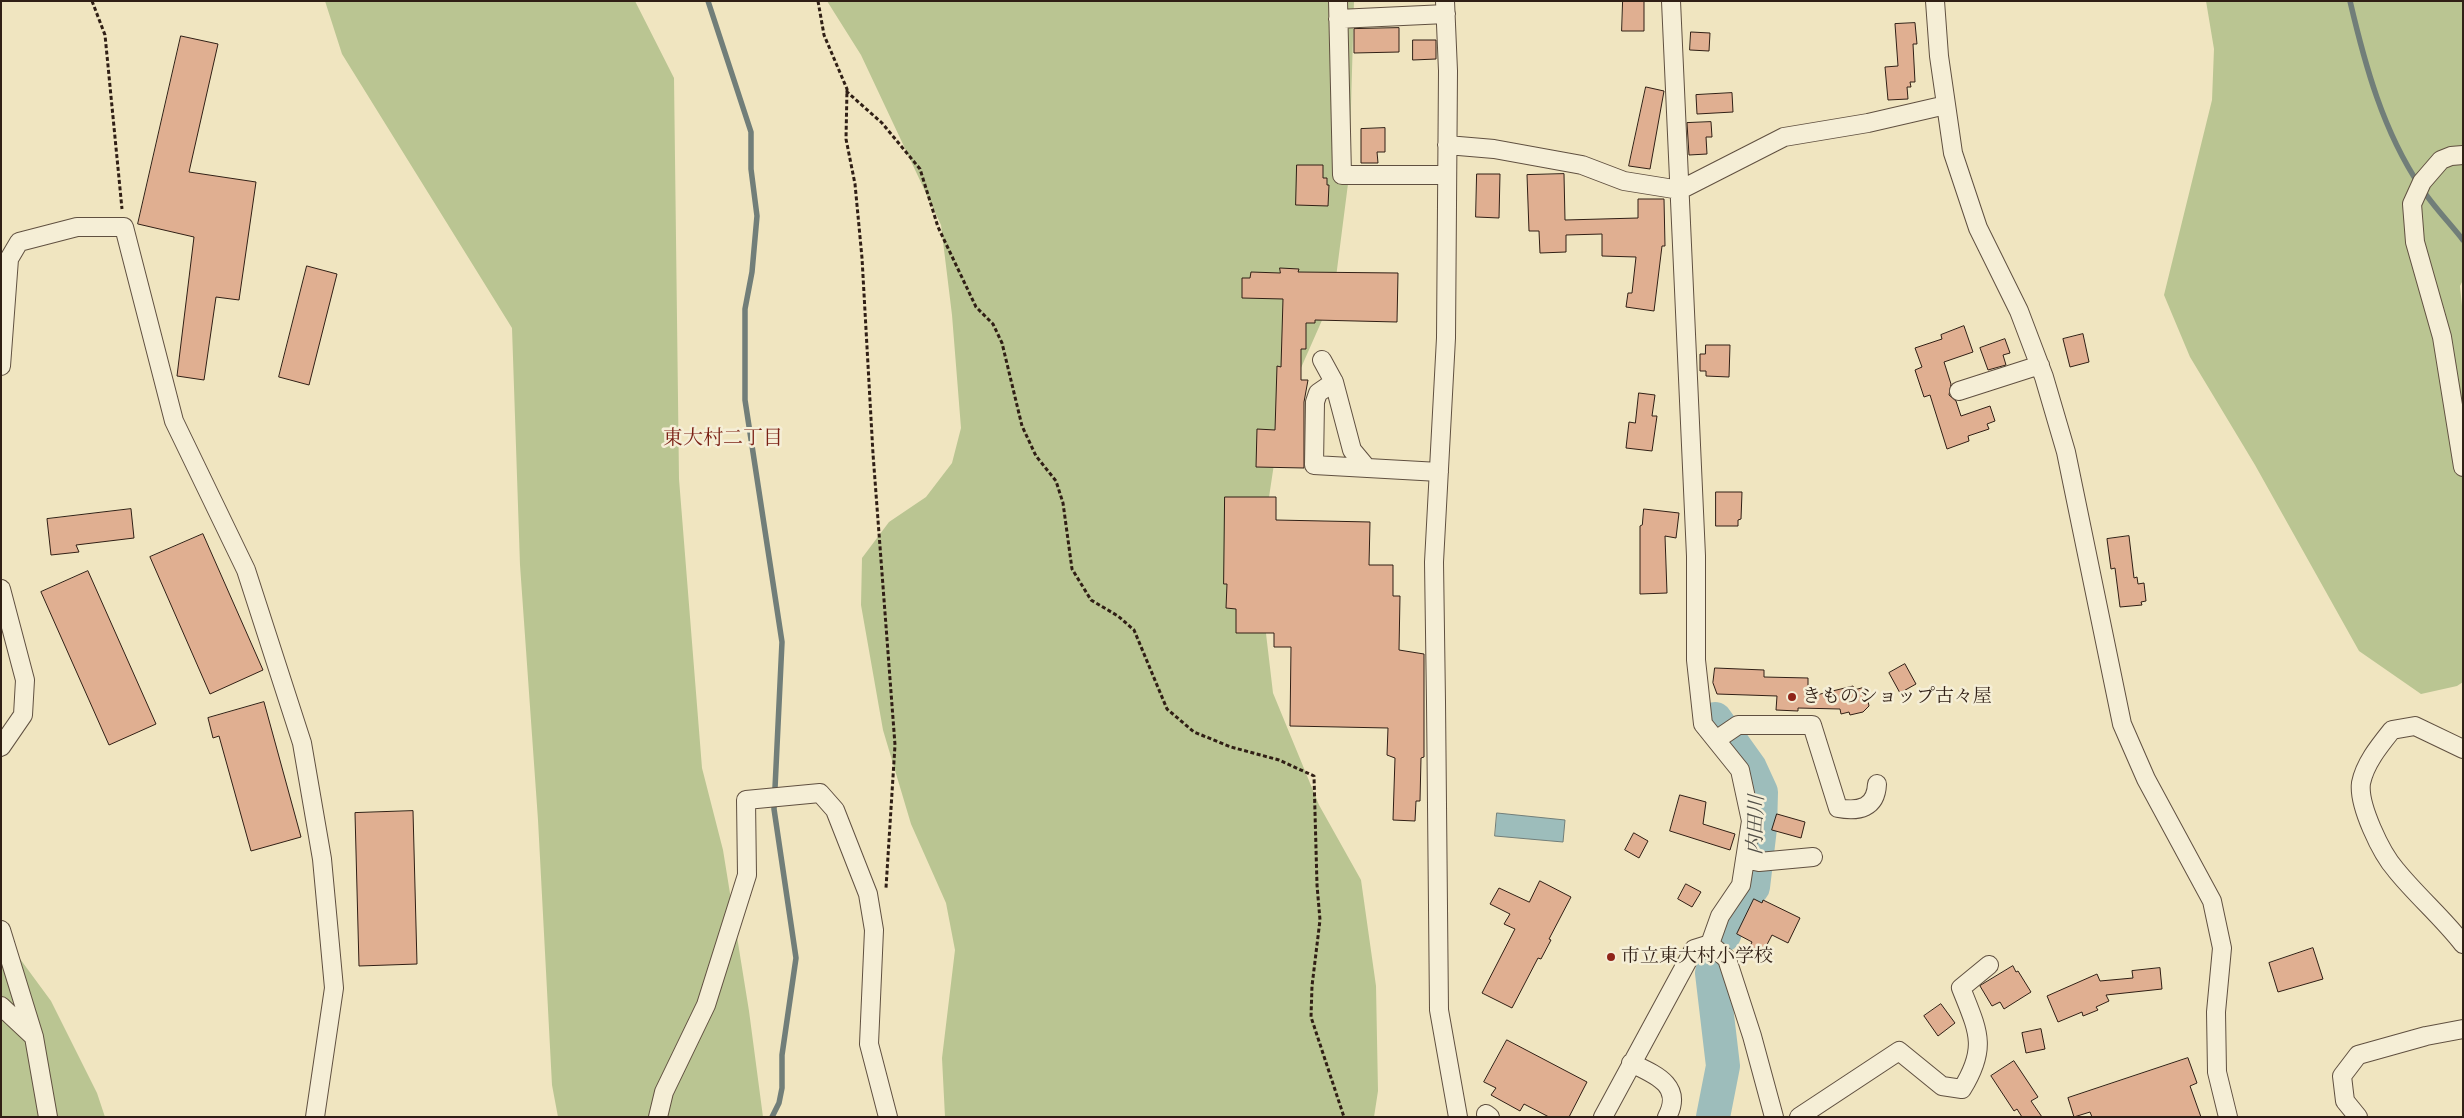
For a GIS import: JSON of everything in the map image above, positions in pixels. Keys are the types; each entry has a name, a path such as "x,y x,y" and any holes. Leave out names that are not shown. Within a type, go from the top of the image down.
{"street":[{"path":"1338,1 1342,175 1447,174"},
{"path":"1671,1 1696,556 1696,660 1703,724 1740,770 1751,821 1752,861 1741,885 1720,916 1710,944"},
{"path":"1935,1 1939,56 1953,153 1978,228 2019,311 2040,365 2066,452 2122,724 2146,780 2212,901 2222,948 2216,1012 2217,1072 2228,1117"},
{"path":"1338,19 1446,8 1446,338 1434,562 1439,1010 1458,1117"},
{"path":"1447,145 1494,149 1582,164 1624,181 1680,190 1784,137 1868,123 1946,105"},
{"path":"2463,155 2451,156 2441,160 2422,182 2412,204 2415,242 2442,337 2463,467"},
{"path":"1,366 9,259 19,242 77,226 124,227 174,421 246,570 302,743 322,859 334,988 314,1117"},
{"path":"1322,360 1334,382 1352,450 1367,468"},
{"path":"1959,391 2040,365"},
{"path":"1334,382 1318,393 1315,402 1314,465 1439,472"},
{"path":"1,589 25,680 23,715 1,747"},
{"path":"1716,740 1738,725 1812,725 1838,808 1853,810 1864,808 1873,802 1877,794 1877,784"},
{"path":"2463,749 2415,726 2392,730 2374,752 2361,783 2364,814 2394,869 2445,921 2463,944"},
{"path":"658,1117 664,1092 706,1005 747,875 746,800 820,793 836,810 868,894 874,930 869,1044 888,1117"},
{"path":"1752,861 1813,857"},
{"path":"1,930 34,1037 48,1117"},
{"path":"1603,1117 1694,949 1710,944"},
{"path":"1710,944 1727,959 1752,1036 1774,1117"},
{"path":"1799,1117 1899,1051 1942,1086 1962,1089 1978,1059 1979,1042 1976,1026 1961,988 1989,965"},
{"path":"1,1006 34,1037"},
{"path":"2358,1117 2346,1101 2342,1076 2358,1056 2426,1036 2463,1029"},
{"path":"1631,1063 1655,1074 1668,1086 1672,1094 1672,1104 1667,1117"}],"path":[{"path":"92,1 105,35 124,227"},
{"path":"818,1 824,35 846,91 846,140 855,184 862,258 873,454 895,745 885,892"},
{"path":"846,91 882,123 920,169 938,227 976,306 993,324 1002,343 1022,426 1036,456 1056,481 1063,504 1072,569 1091,600 1118,616 1134,630 1167,709 1194,732 1231,747 1279,760 1314,776 1316,885 1320,920 1312,986 1312,1017 1344,1117"}],"green space":[{"path":"325,1 635,1 674,78 679,479 702,768 723,850 749,1011 763,1117 558,1117 552,1085 538,820 520,565 512,328 342,54"},
{"path":"827,1 1354,1 1349,176 1334,293 1282,411 1266,517 1265,625 1273,693 1319,805 1361,880 1376,986 1378,1091 1374,1117 945,1117 942,1058 955,950 946,903 911,824 883,730 861,605 862,558 889,522 926,497 952,463 961,428 952,315 941,225 861,55"},
{"path":"2206,1 2463,1 2463,280 2460,286 2463,316 2463,682 2457,686 2421,694 2359,651 2255,465 2190,357 2164,295 2212,100 2214,49"},
{"path":"1,933 51,1001 97,1093 105,1117 1,1117"}],"water":[{"path":"1497,813 1565,820 1563,842 1495,836"}],"building":[{"path":"1623,1 1644,1 1644,31 1622,31"},
{"path":"1915,23 1917,44 1913,44 1915,82 1910,82 1911,87 1907,87 1908,99 1888,100 1885,67 1898,66 1895,24"},
{"path":"1399,28 1399,52 1354,53 1354,29"},
{"path":"1691,32 1710,33 1709,51 1690,50"},
{"path":"181,36 218,44 189,172 256,182 239,300 216,297 204,380 177,376 194,237 138,224"},
{"path":"1413,40 1436,40 1436,59 1413,60"},
{"path":"1646,87 1664,91 1650,169 1629,166"},
{"path":"1732,93 1733,112 1697,114 1696,95"},
{"path":"1711,122 1712,137 1706,137 1707,154 1689,155 1687,123"},
{"path":"1385,128 1385,152 1377,152 1378,163 1361,163 1361,129"},
{"path":"1297,165 1323,165 1323,178 1327,178 1327,185 1329,185 1328,206 1296,205"},
{"path":"1477,174 1500,174 1499,218 1476,217"},
{"path":"1564,174 1565,220 1638,218 1638,199 1664,199 1665,246 1662,246 1654,311 1626,307 1628,293 1632,293 1636,257 1602,256 1602,234 1566,235 1566,252 1540,253 1539,231 1529,231 1527,175"},
{"path":"307,266 337,274 309,385 279,377"},
{"path":"1280,268 1299,269 1298,272 1398,273 1397,322 1315,320 1315,323 1306,323 1306,349 1301,349 1301,380 1308,380 1304,402 1304,468 1256,467 1257,429 1275,430 1277,366 1281,367 1283,299 1242,298 1242,278 1250,278 1251,272 1280,273"},
{"path":"1964,326 1973,352 1944,362 1951,384 1949,395 1956,401 1961,416 1990,406 1995,421 1987,424 1989,429 1968,436 1969,441 1947,449 1930,395 1924,397 1915,370 1922,367 1915,348 1942,339 1941,335"},
{"path":"2083,334 2089,362 2070,367 2063,339"},
{"path":"2005,339 2010,353 2003,355 2006,365 1988,370 1980,348"},
{"path":"1706,345 1730,345 1729,377 1706,376 1706,371 1700,371 1700,354 1705,354"},
{"path":"1639,393 1655,395 1652,416 1657,416 1652,451 1626,448 1629,422 1635,423"},
{"path":"1716,492 1742,492 1741,519 1738,520 1738,526 1716,526"},
{"path":"1225,497 1276,497 1276,520 1370,522 1369,565 1393,565 1393,596 1400,596 1399,650 1424,654 1424,757 1421,758 1420,801 1416,801 1415,821 1393,820 1395,758 1387,755 1388,728 1290,726 1291,647 1274,647 1274,633 1236,633 1236,609 1226,608 1227,584 1224,584"},
{"path":"131,509 134,538 76,545 79,552 51,555 47,519"},
{"path":"1644,509 1679,513 1676,538 1665,536 1667,593 1640,594 1640,526 1642,525"},
{"path":"203,534 263,670 210,694 150,557"},
{"path":"2129,536 2134,578 2137,577 2138,584 2144,583 2146,601 2141,602 2142,605 2120,607 2115,568 2111,569 2107,539"},
{"path":"88,571 156,724 109,745 41,592"},
{"path":"1905,664 1916,684 1900,693 1889,673"},
{"path":"1715,668 1764,670 1764,677 1808,678 1808,697 1853,686 1854,690 1865,687 1869,706 1863,712 1850,715 1849,712 1841,714 1840,709 1798,708 1798,711 1776,710 1777,696 1717,694 1713,683"},
{"path":"264,702 301,837 251,851 219,736 213,738 208,718"},
{"path":"1680,795 1706,802 1703,824 1735,834 1730,850 1670,831"},
{"path":"413,811 417,964 359,966 355,813"},
{"path":"1777,814 1805,822 1801,838 1772,830"},
{"path":"1634,833 1648,841 1639,858 1625,850"},
{"path":"1540,881 1571,897 1549,939 1551,940 1541,959 1538,958 1512,1008 1482,993 1515,929 1504,924 1510,914 1490,904 1499,888 1529,902"},
{"path":"1686,884 1701,892 1692,907 1678,899"},
{"path":"1754,899 1762,903 1763,900 1800,918 1788,943 1772,935 1761,956 1748,950 1752,942 1737,934"},
{"path":"2313,948 2323,979 2278,992 2269,963"},
{"path":"2013,966 2031,992 2004,1009 2000,1002 1992,1006 1980,986"},
{"path":"2160,968 2162,989 2106,995 2109,1001 2096,1007 2098,1010 2083,1016 2082,1012 2058,1022 2047,996 2097,974 2100,981 2133,978 2132,971"},
{"path":"1941,1004 1955,1023 1938,1036 1924,1016"},
{"path":"2041,1029 2045,1049 2026,1053 2022,1033"},
{"path":"1507,1040 1587,1082 1569,1117 1549,1117 1524,1104 1520,1111 1491,1095 1496,1088 1484,1082"},
{"path":"2188,1058 2197,1083 2190,1086 2201,1117 2092,1117 2090,1112 2074,1117 2068,1098"},
{"path":"2014,1061 2038,1097 2031,1101 2042,1117 2022,1117 2017,1109 2014,1111 1991,1076"}],"waterway":[{"path":"708,1 751,132 751,169 757,216 752,272 745,309 745,400 782,642 774,809 796,958 782,1055 782,1088 779,1103 772,1117"},
{"path":"2350,1 2369,73 2396,143 2407,165 2425,193 2463,240"},
{"name":"内田川","path":"1715,719 1750,768 1761,792 1760,828 1753,887 1731,913 1724,935"},
{"name":"内田川","path":"1713,968 1712,973 1723,1066 1713,1117"}],"place":[{"name":"きものショップ古々屋","path":"1792,697"},
{"name":"市立東大村小学校","path":"1611,957"}],"district":[{"name":"東大村二丁目","path":"723,439"}]}
